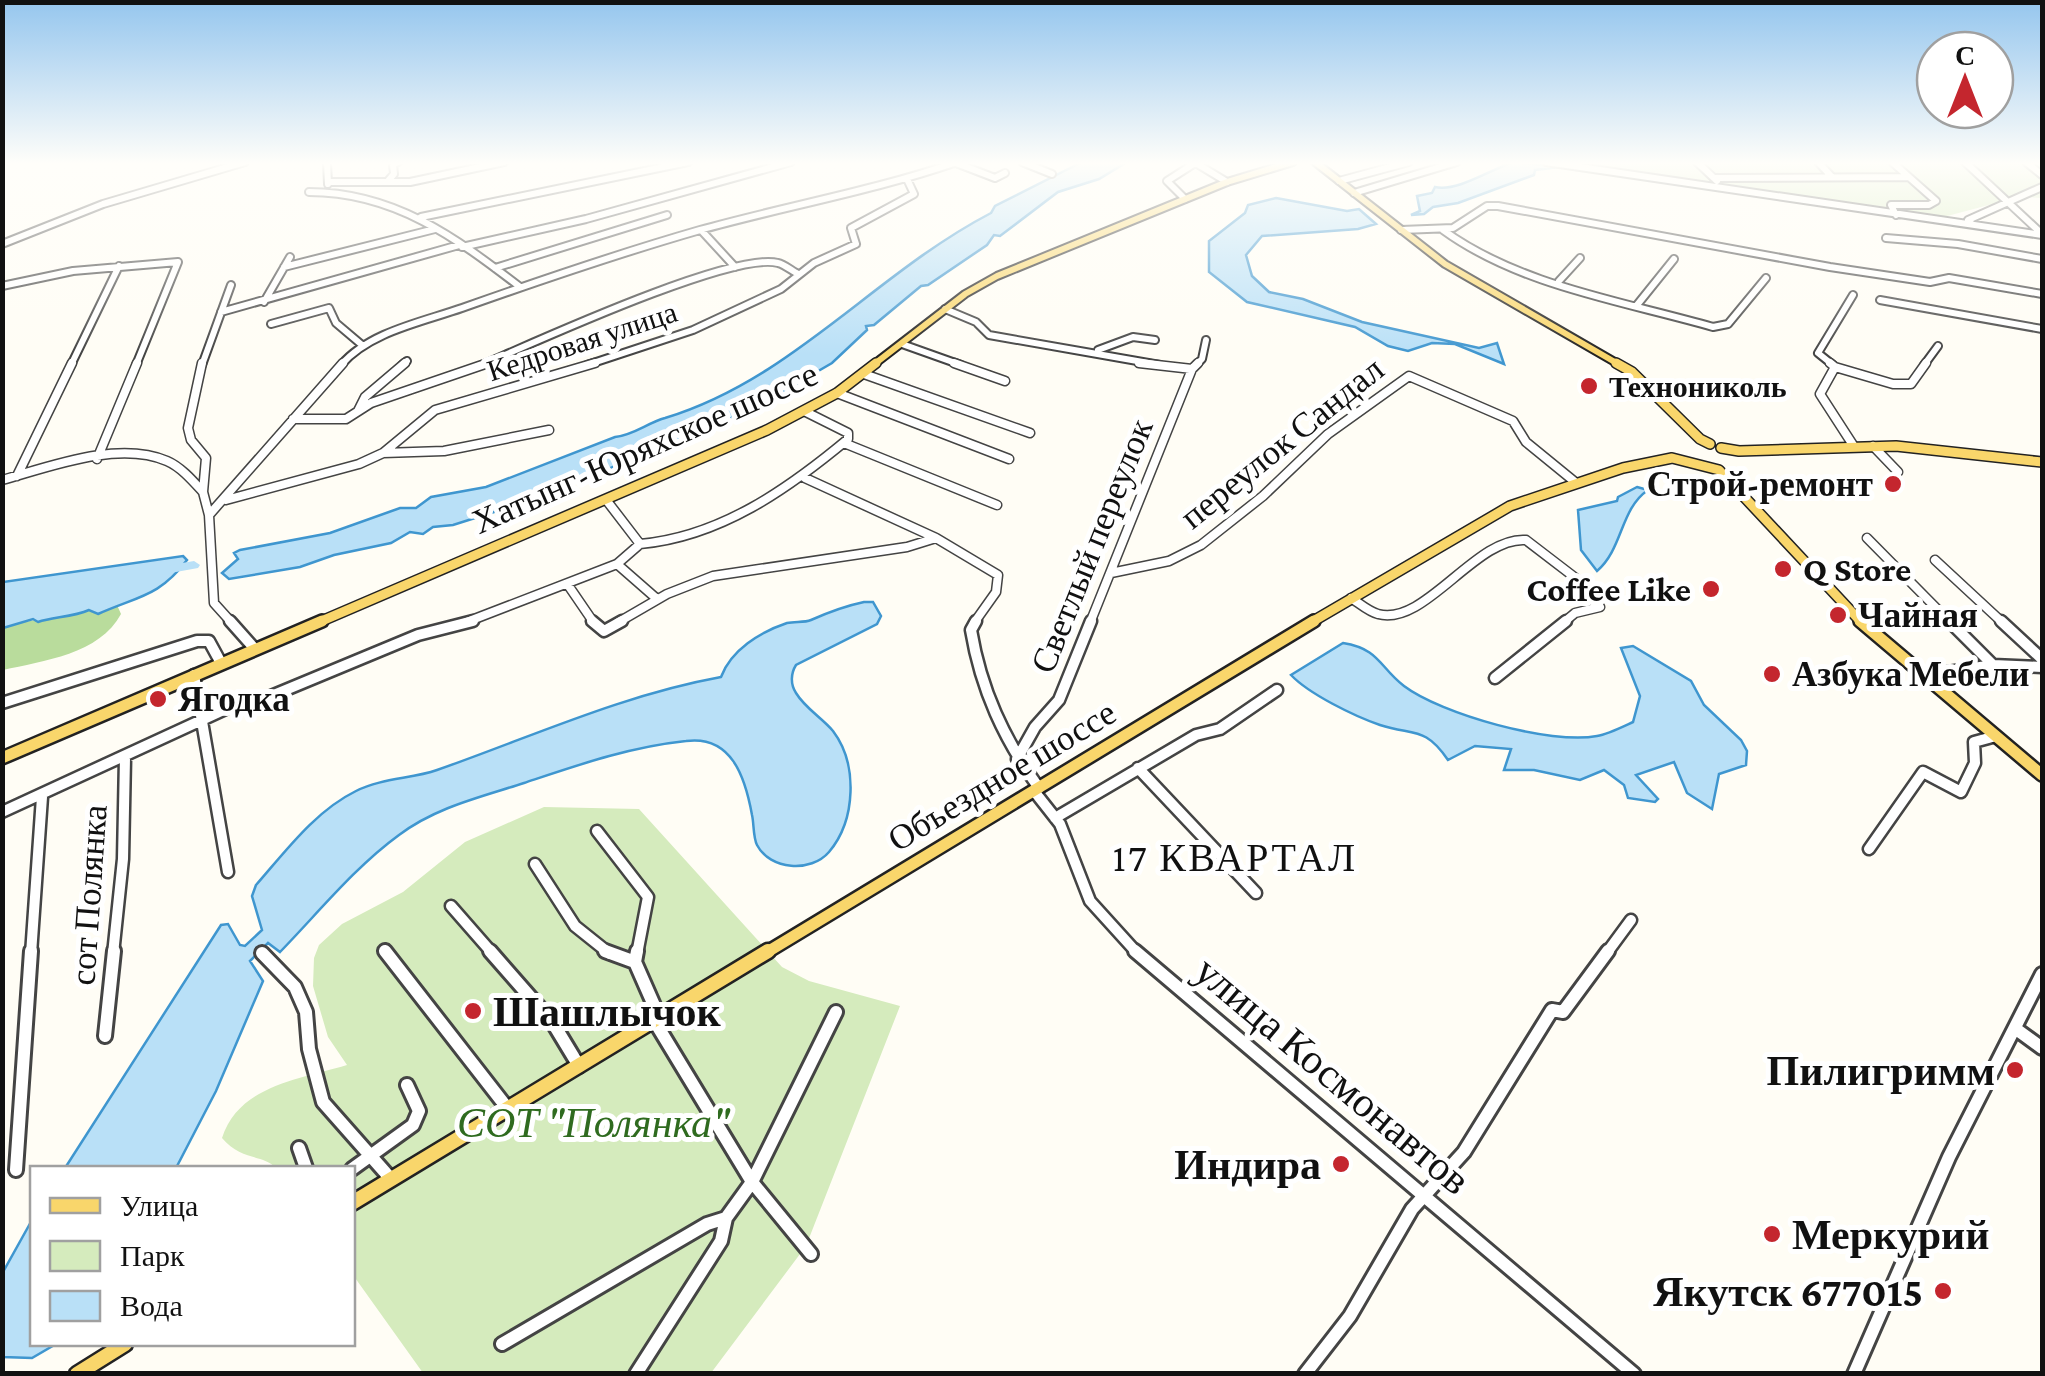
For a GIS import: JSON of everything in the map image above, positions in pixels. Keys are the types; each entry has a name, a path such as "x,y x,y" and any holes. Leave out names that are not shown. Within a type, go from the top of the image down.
{"main road":[{"name":"Хатынг-Юряхское шоссе","path":"2,758 607,501 804,412 864,374 945,309 997,276 1118,226"},
{"path":"1396,226 1464,276 1614,360 1644,382 1685,425 1731,460"},
{"path":"1672,458 1684,455 1693,439 1685,425"},
{"path":"1688,448 1715,446 1751,451 1873,446 1939,449 2042,462"},
{"path":"1688,448 1695,460 1731,479"},
{"path":"1704,465 1723,467 1751,451"},
{"name":"Объездное шоссе","path":"355,1201 1478,522 1575,482 1672,458 1704,465"},
{"path":"1731,460 1726,469 1731,479 1863,624 2042,775"},
{"path":"77,1374 123,1346"}],"street":[{"path":"2,244 47,226"},
{"path":"222,312 460,246 552,226"},
{"path":"495,268 631,226"},
{"path":"209,515 344,359 362,345 520,286 716,226"},
{"name":"Кедровая улица","path":"383,453 435,410 674,337 768,295 839,248 854,246 858,242 850,233 855,226"},
{"path":"1401,230 1458,226"},
{"path":"1613,226 1830,267 1930,282 1949,278 2042,294"},
{"path":"1982,226 2042,234"},
{"path":"284,267 434,228 520,286"},
{"path":"701,230 736,267"},
{"path":"1444,230 1478,254 1637,306 1723,327 1766,274 1770,254"},
{"path":"1886,238 1958,244 2042,259"},
{"path":"264,302 290,257"},
{"path":"1559,281 1580,258"},
{"path":"1637,306 1674,260"},
{"path":"2,286 120,266 178,262 97,459"},
{"path":"293,420 340,420 614,308 736,267 777,262 798,274"},
{"path":"17,476 120,266"},
{"path":"1830,267 1832,280"},
{"path":"232,284 194,388 188,428 190,440 206,458 204,492 214,603 254,648"},
{"path":"1853,294 1818,354 1835,367 1893,384 1911,384 1938,346"},
{"path":"1880,300 2042,329"},
{"path":"271,324 329,308 336,323 362,345"},
{"path":"945,309 976,322 988,335 1064,352 1095,350 1133,337 1155,340"},
{"name":"Светлый переулок","path":"1017,759 1035,727 1059,700 1192,368 1202,360 1206,340"},
{"path":"902,344 1005,381"},
{"path":"1095,350 1126,361 1192,368"},
{"path":"358,410 365,396 407,361"},
{"path":"1835,367 1820,394 1852,446"},
{"path":"864,374 1030,434"},
{"name":"переулок Сандал","path":"1110,573 1169,561 1201,546 1264,496 1328,434 1409,376 1513,421 1526,442 1575,482"},
{"path":"837,393 1009,459"},
{"path":"607,501 640,544 688,534 764,503 776,492 805,478 810,468 844,444 848,432 804,412"},
{"path":"223,501 359,464 383,453 444,451 549,430"},
{"path":"844,444 997,504"},
{"path":"1873,446 1898,472"},
{"path":"2,480 97,459 147,454 190,478 204,492"},
{"path":"805,478 936,538"},
{"path":"568,585 600,631 657,599 713,576 907,548 936,538"},
{"name":"улица Космонавтов","path":"936,538 998,575 994,600 970,630 987,704 1055,818 1090,901 1130,947 1634,1374"},
{"path":"1867,538 1994,665"},
{"path":"1351,598 1377,614 1400,615 1502,544 1526,540 1586,586 1600,607 1575,613 1495,678"},
{"name":"сот Полянка","path":"2,812 203,723 230,707 259,701 418,634 472,621 568,585 617,564 640,544"},
{"path":"1935,560 2042,659"},
{"path":"617,564 657,599"},
{"path":"2,703 197,640 209,641 221,663"},
{"path":"1924,676 1994,665 2042,667"},
{"path":"194,675 228,872"},
{"path":"1055,818 1196,735 1220,729 1277,690"},
{"path":"1870,849 1922,772 1961,792 1975,763 1974,742 1996,736"},
{"name":"сот Полянка","path":"105,1036 123,859 126,758"},
{"path":"1138,768 1256,893"},
{"path":"16,1170 42,796"},
{"path":"598,831 648,897 635,962 658,1021 752,1182 811,1254"},
{"path":"535,864 592,947 614,958 635,962"},
{"path":"450,906 553,1023 579,1066"},
{"path":"1305,1374 1350,1316 1368,1279 1423,1193 1464,1152 1552,1010 1563,1012 1631,920"},
{"path":"386,951 508,1110"},
{"path":"262,953 294,987 306,1012 309,1049 323,1102 391,1179"},
{"path":"1854,1374 1950,1158 2042,974"},
{"path":"636,1374 721,1241 726,1218 752,1182 836,1012"},
{"path":"2016,1029 2042,1048"},
{"path":"355,1167 413,1124 419,1111 407,1084"},
{"path":"299,1148 305,1166"},
{"path":"502,1344 707,1224 726,1218"}],"green space":[{"path":"117,605 121,614 112,628 85,647 3,670 3,626"},
{"name":"СОТ \"Полянка\"","path":"544,807 639,809 782,967 809,981 900,1006 806,1246 711,1373 423,1373 355,1278 355,1166 274,1166 244,1154 222,1138 230,1120 257,1095 292,1080 347,1065 328,1037 313,986 314,958 319,945 342,924 403,892 465,842"}],"water":[{"path":"969,226 1013,226 921,286 874,325 866,326 867,330 832,363 751,410 555,491 531,493 494,512 453,525 433,527 423,534 410,532 391,543 300,567 229,579 222,573 238,559 234,553 240,550 330,533 400,508 416,508 431,497 486,487 711,400 794,352"},
{"path":"1228,226 1368,226 1262,236 1246,255 1252,276 1269,292 1303,299 1362,322 1479,348 1497,343 1504,364 1455,344 1432,343 1408,351 1388,346 1355,327 1247,302 1209,272 1209,241"},
{"path":"1637,487 1648,490 1632,508 1612,552 1597,571 1581,550 1578,510 1617,501"},
{"path":"183,556 187,560 167,582 136,599 98,614 89,610 3,628 3,582"},
{"path":"873,602 881,616 877,624 796,665 792,675 800,698 841,744 850,775 845,824 821,859 791,866 763,853 756,842 740,773 725,751 701,741 665,744 604,758 443,810 413,825 383,848 280,952 268,943 250,961 263,981 216,1091 177,1166 66,1166 221,925 228,924 240,945 245,946 262,930 252,896 256,885 327,809 366,787 437,770 648,694 721,677 739,650 767,631"},
{"path":"1343,643 1372,654 1404,686 1443,707 1525,732 1577,738 1601,735 1633,722 1640,696 1621,648 1633,646 1691,681 1704,705 1741,740 1747,751 1746,765 1719,774 1712,809 1687,793 1674,762 1636,775 1658,799 1655,802 1628,798 1624,785 1604,770 1580,780 1534,770 1504,770 1511,749 1475,746 1448,760 1425,737 1358,716 1320,697 1291,675"},
{"path":"30,1224 30,1346 53,1346 32,1358 3,1357 3,1272"}],"waterway":[{"path":"165,570 194,565"}],"place":[{"name":"Технониколь","path":"1589,386"},
{"name":"Строй-ремонт","path":"1893,484"},
{"name":"Q Store","path":"1783,569"},
{"name":"Coffee Like","path":"1711,589"},
{"name":"Чайная","path":"1838,615"},
{"name":"Азбука Мебели","path":"1772,674"},
{"name":"Ягодка","path":"158,699"},
{"name":"Шашлычок","path":"473,1011"},
{"name":"Пилигримм","path":"2015,1070"},
{"name":"Индира","path":"1341,1164"},
{"name":"Меркурий","path":"1772,1234"},
{"name":"Якутск 677015","path":"1943,1291"}],"district":[{"name":"17 КВАРТАЛ","path":"1235,857"}]}
